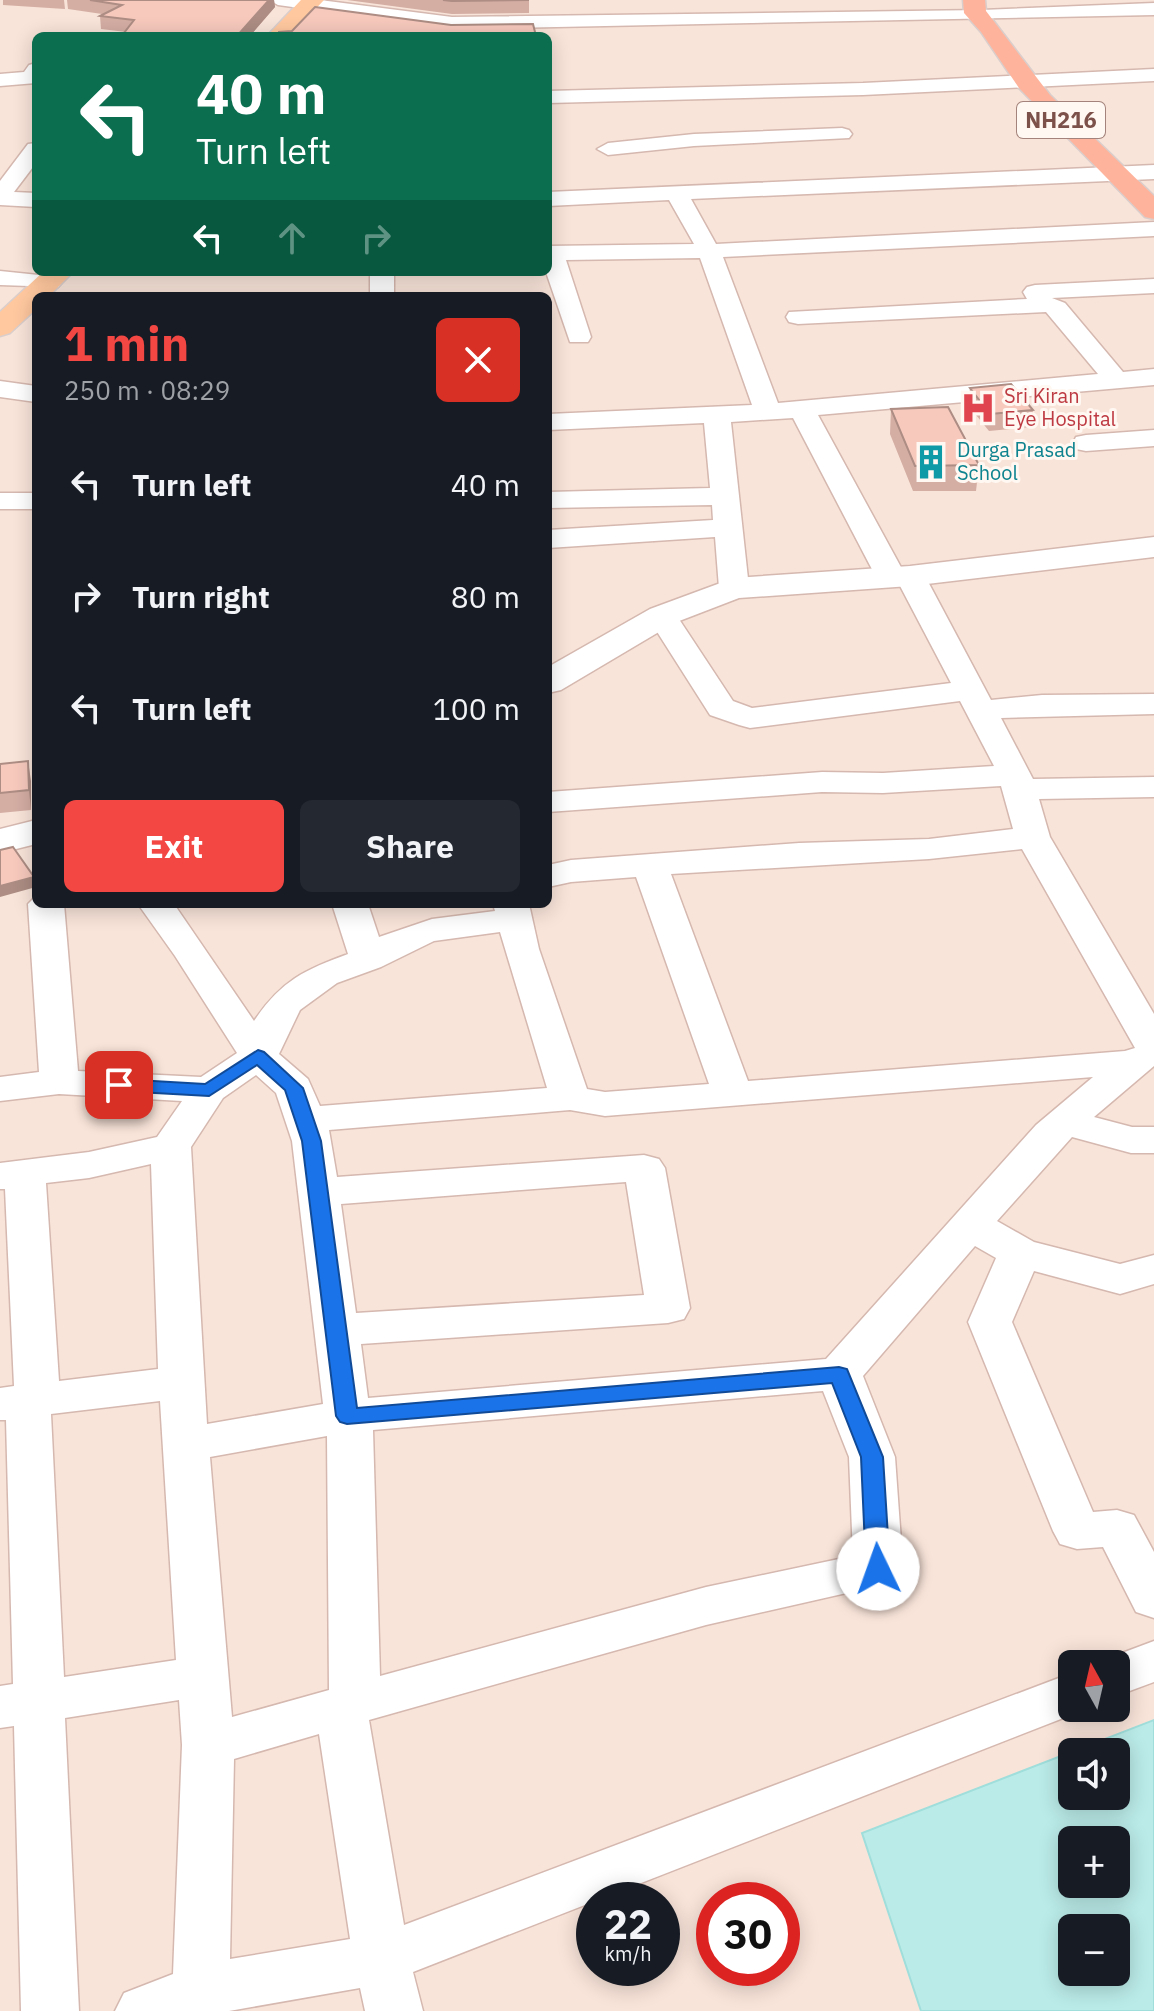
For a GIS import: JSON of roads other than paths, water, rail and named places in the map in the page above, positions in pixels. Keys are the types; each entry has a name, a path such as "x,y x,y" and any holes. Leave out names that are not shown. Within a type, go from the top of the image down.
{"highway":[{"name":"NH216","path":"983,9 1025,81 1054,114 1121,174 1154,211"}],"main road":[{"path":"281,32 305,2"},
{"path":"38,292 55,277"},
{"path":"0,327 32,298"}],"street":[{"path":"545,27 553,0"},
{"path":"305,2 448,22 545,27 712,8 1154,9"},
{"path":"552,94 579,97 1154,75"},
{"path":"0,80 32,76"},
{"path":"579,97 601,136 636,172 670,194 709,251 768,412"},
{"path":"601,136 694,140 842,134"},
{"path":"0,197 32,154"},
{"path":"552,199 1154,172"},
{"path":"0,197 32,200"},
{"path":"552,253 709,251 1154,229"},
{"path":"552,259 579,337"},
{"path":"0,278 55,277"},
{"path":"798,317 1044,305 1035,292 1154,286"},
{"path":"1056,308 1117,381"},
{"path":"552,422 768,412 1154,377"},
{"path":"0,389 32,393"},
{"path":"801,408 975,700 1017,782 1033,837 1148,1051"},
{"path":"717,415 734,588"},
{"path":"1086,443 1154,438"},
{"path":"552,500 725,496"},
{"path":"0,501 32,501"},
{"path":"552,539 727,528"},
{"path":"552,680 662,616 734,588 900,576 1154,547"},
{"path":"662,616 721,708 750,718 975,700 1042,705 1154,704"},
{"path":"552,802 822,782 1017,782 1154,787"},
{"path":"0,841 32,833"},
{"path":"552,876 650,865 929,849 1033,837"},
{"path":"650,865 732,1092"},
{"path":"46,908 59,1082"},
{"path":"159,908 192,953 258,1056 294,1088 312,1141 347,1416 348,1705 388,1985"},
{"path":"351,908 368,959"},
{"path":"201,2000 208,1745 181,1382 171,1147 209,1090 258,1056 272,1023 286,1002 324,975 368,959 402,938 434,929 497,923 513,910 521,949 570,1098"},
{"path":"304,1120 570,1098 605,1104 1148,1051"},
{"path":"186,1444 347,1416 839,1374 970,1224 1065,1122 1148,1051"},
{"path":"0,1089 59,1082 209,1090"},
{"path":"1065,1122 1131,1140 1154,1140"},
{"path":"50,2011 19,1704 21,1402 12,1175 89,1165 171,1147"},
{"path":"318,1192 644,1168 668,1308 336,1330"},
{"path":"970,1224 1020,1253 1120,1279 1154,1269"},
{"path":"1020,1253 990,1322 1077,1531 1117,1528 1154,1599"},
{"path":"208,1745 706,1606 878,1569 872,1457 839,1374"},
{"path":"21,1402 181,1382"},
{"path":"1130,1670 1154,1661"},
{"path":"19,1704 203,1676"},
{"path":"144,2011 201,2000 388,1985 1058,1699"}],"water":[{"path":"1154,1720 1154,2011 921,2011 862,1833 1058,1757 1058,1810 1130,1810 1130,1738 1107,1738"}],"place":[{"name":"Sri Kiran Eye Hospital","path":"978,408"},
{"name":"Durga Prasad School","path":"931,462"}]}
